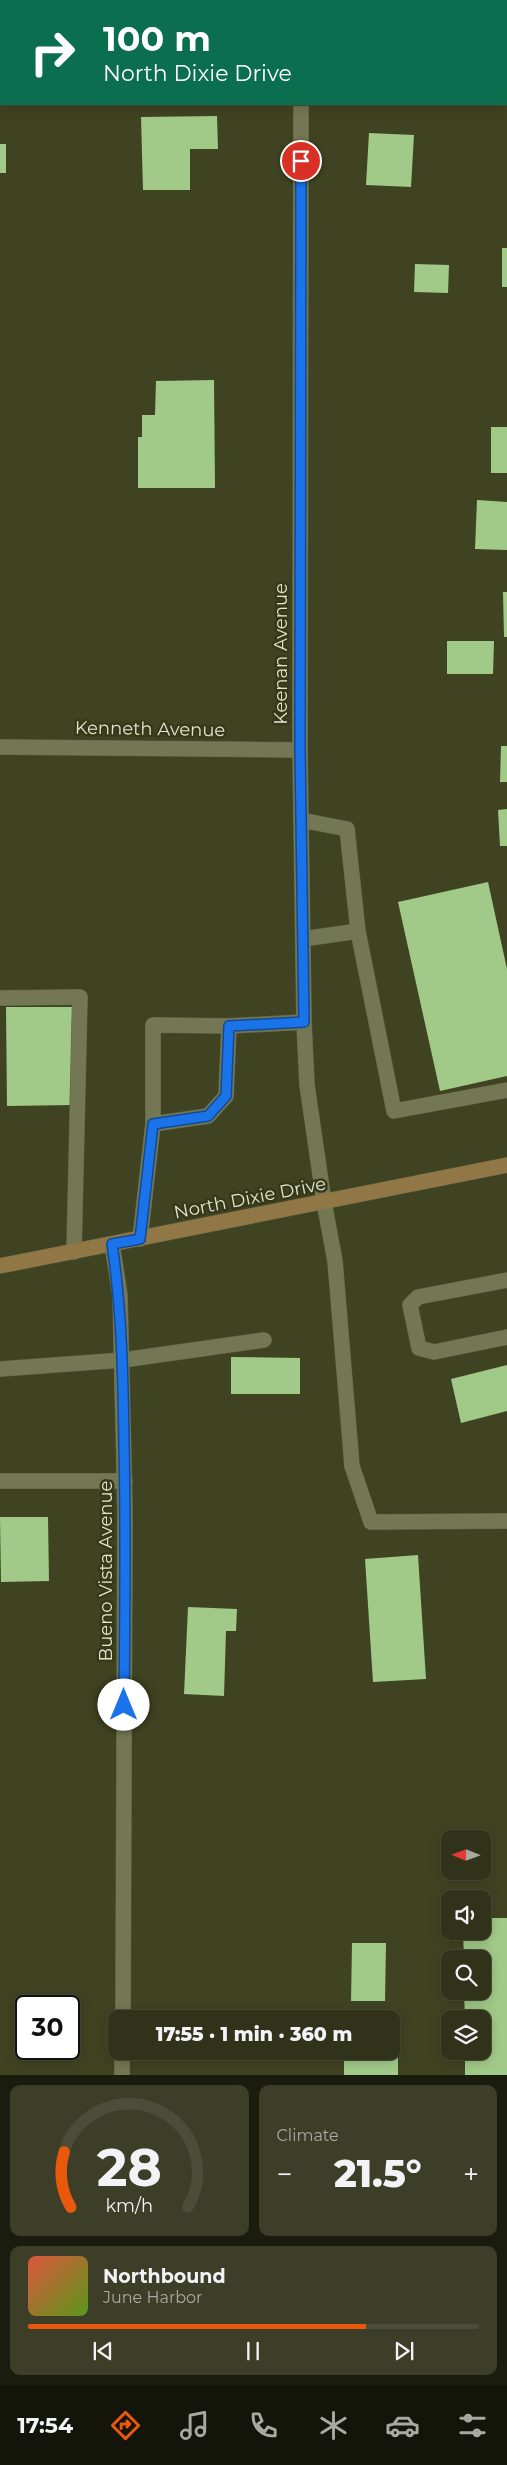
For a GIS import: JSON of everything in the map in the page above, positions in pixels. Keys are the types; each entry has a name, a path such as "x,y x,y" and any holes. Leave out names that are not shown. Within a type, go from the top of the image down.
{"main road":[{"name":"North Dixie Drive","path":"0,1266 507,1165"}],"street":[{"name":"Keenan Avenue","path":"301,105 300,750 304,1022 307,1084 324,1202 336,1261 352,1466 371,1522 507,1521"},
{"name":"Kenneth Avenue","path":"0,747 300,750"},
{"path":"301,820 347,829 358,931 394,1111 507,1090"},
{"path":"303,938 358,931"},
{"path":"0,998 80,997 74,1252"},
{"path":"140,1239 153,1124 152,1025 229,1026 304,1022"},
{"path":"153,1124 208,1116 226,1096 229,1026"},
{"name":"Bueno Vista Avenue","path":"112,1244 120,1295 125,1481 122,2010"},
{"path":"507,1280 418,1297 410,1305 419,1348 434,1352 507,1337"},
{"path":"0,1369 123,1360 264,1340"},
{"path":"0,1481 125,1481"},
{"path":"122,2060 122,2075"}],"building":[{"path":"217,116 218,149 190,149 190,190 143,190 141,117"},
{"path":"369,133 414,135 411,187 366,185"},
{"path":"0,144 6,144 6,173 0,173"},
{"path":"502,248 507,248 507,287 502,287"},
{"path":"415,264 449,265 448,293 414,292"},
{"path":"214,380 215,488 138,488 138,437 142,437 142,415 155,415 156,381"},
{"path":"491,427 507,427 507,473 491,473"},
{"path":"477,500 507,502 507,550 475,549"},
{"path":"503,592 507,592 507,637 504,637"},
{"path":"447,641 494,641 493,674 447,674"},
{"path":"501,746 507,746 507,782 500,782"},
{"path":"507,809 507,846 500,846 498,810"},
{"path":"488,882 507,969 507,1076 440,1091 398,902"},
{"path":"6,1007 72,1007 73,1105 7,1106"},
{"path":"231,1357 300,1358 300,1394 231,1394"},
{"path":"507,1365 507,1411 461,1423 451,1379"},
{"path":"0,1517 48,1517 49,1581 1,1582"},
{"path":"418,1555 426,1679 373,1682 365,1559"},
{"path":"188,1607 237,1609 236,1631 226,1631 224,1696 184,1694"},
{"path":"491,1918 507,1918 507,2075 465,2075 465,2060 491,2060 491,2010 465,2010 464,2000 491,2000 491,1950 464,1950 463,1940 491,1940"},
{"path":"352,1943 386,1943 385,2001 351,2001"},
{"path":"344,2060 398,2060 398,2075 344,2075"}],"route":[{"path":"124,1705 126,1509 123,1360 120,1295 112,1244 140,1239 153,1124 208,1116 226,1096 229,1026 304,1022 300,750 301,161"}]}
